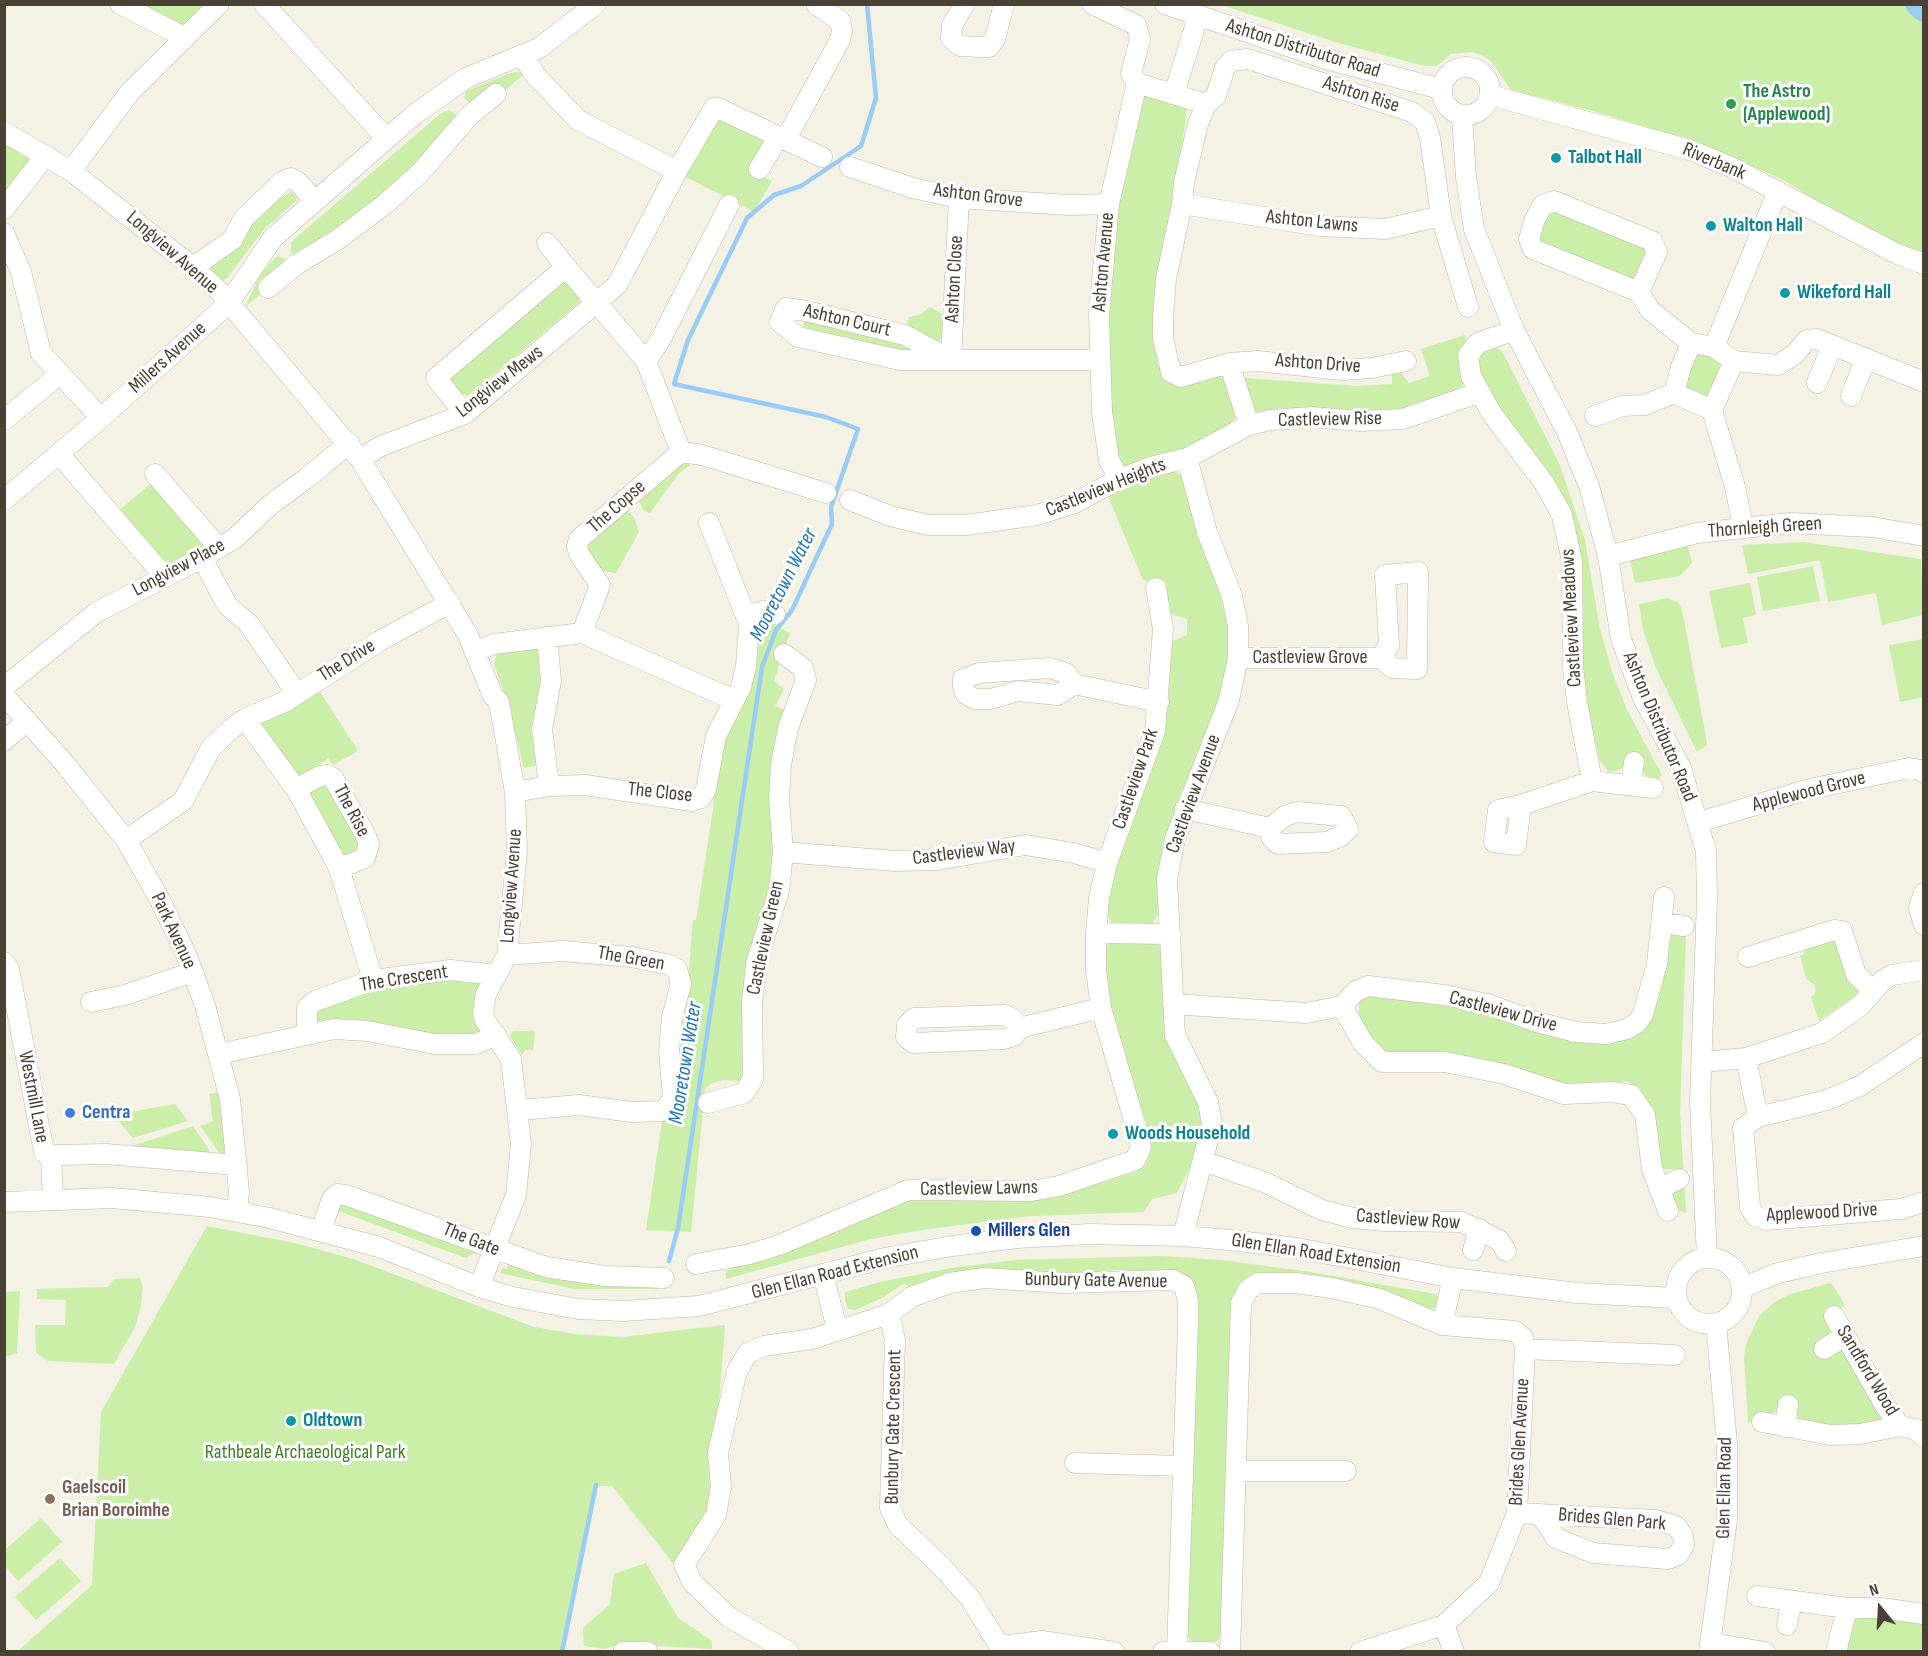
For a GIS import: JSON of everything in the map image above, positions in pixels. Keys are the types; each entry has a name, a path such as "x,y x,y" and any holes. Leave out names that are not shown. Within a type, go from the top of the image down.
{"street":[{"path":"120,4 184,37"},
{"path":"71,171 130,92 219,4"},
{"path":"264,4 386,138"},
{"name":"Millers Avenue","path":"4,500 101,418 228,304 273,238 386,138 449,89 486,69 523,57 556,36 596,4"},
{"path":"759,169 782,138 840,40 842,31 840,21 816,4"},
{"path":"965,4 952,25 951,38 960,46 980,47 989,46 996,39 1004,4"},
{"name":"Ashton Avenue","path":"1092,4 1136,25 1140,39 1131,74 1137,83 1109,204 1099,315 1102,412 1109,460 1119,479"},
{"name":"Ashton Distributor Road","path":"1165,4 1326,59 1441,89"},
{"path":"1174,94 1198,17"},
{"path":"523,57 536,76 578,120 678,171"},
{"name":"Ashton Rise","path":"1206,104 1216,96 1225,68 1238,58 1248,59 1412,112 1425,122 1430,138 1441,216 1468,307"},
{"path":"1469,67 1483,73 1488,80 1490,95 1488,102 1477,113 1462,116 1449,109 1444,103 1441,89 1443,81 1454,70 1469,67"},
{"path":"1137,83 1206,104 1190,150 1182,204 1166,279 1163,339 1171,372 1181,377 1229,363 1249,425"},
{"path":"449,89 469,116"},
{"path":"268,288 297,264 337,240 384,205 420,173 469,116 495,93"},
{"name":"Riverbank","path":"1490,95 1690,150 1778,191 1896,254 1923,264"},
{"name":"Longview Mews","path":"354,451 381,446 465,414 597,302 622,278 714,108 782,138"},
{"name":"Ashton Distributor Road","path":"1462,116 1466,177 1474,229 1514,330 1567,432 1589,486 1608,556 1621,639 1643,698 1681,768 1706,851 1707,899 1700,1102 1707,1258"},
{"name":"Longview Avenue","path":"4,132 71,171 193,267 228,304 354,451 450,603 476,651 502,712 501,721 515,792 517,852 507,955 486,994 483,1012 511,1059 519,1110 521,1144 516,1195 479,1287"},
{"path":"782,138 822,157"},
{"path":"4,209 46,155"},
{"name":"Ashton Grove","path":"850,167 913,188 959,198 1069,205 1109,204"},
{"path":"193,267 231,240 244,218 283,181 291,178 314,200"},
{"path":"1714,347 1778,191"},
{"name":"Ashton Close","path":"951,360 959,198"},
{"path":"1640,292 1657,252 1652,241 1554,201 1544,206 1535,219 1529,238 1533,249 1640,292 1650,310 1691,343 1714,347 1734,361 1778,365 1787,362 1807,340 1817,339 1923,382"},
{"name":"Ashton Lawns","path":"1182,204 1320,226 1385,229 1441,216"},
{"path":"646,361 661,339 729,205"},
{"path":"4,232 21,272 41,353 101,418"},
{"path":"273,238 297,264"},
{"path":"547,243 646,361 681,453 702,455 826,493"},
{"path":"465,414 436,378 566,267"},
{"name":"Ashton Court","path":"951,360 905,335 806,311 786,308 780,322 798,337 900,360 951,360 1099,360"},
{"name":"Castleview Meadows","path":"1514,330 1478,343 1468,355 1471,376 1478,393 1544,483 1562,515 1572,561 1575,690 1592,781"},
{"path":"1674,393 1691,343"},
{"path":"1816,383 1832,345"},
{"path":"1851,396 1866,358"},
{"name":"Ashton Drive","path":"1229,363 1278,361 1342,370 1372,368 1406,361"},
{"path":"1734,361 1712,410 1735,487 1743,526"},
{"path":"4,420 60,374"},
{"name":"Castleview Rise","path":"1186,458 1249,425 1271,420 1311,417 1360,421 1402,419 1478,393"},
{"path":"1595,416 1622,406 1645,405 1674,393 1712,410"},
{"name":"Longview Place","path":"4,687 83,621 234,539 270,505 354,451"},
{"name":"The Copse","path":"582,633 600,585 579,554 577,546 579,539 681,453"},
{"path":"59,454 164,576"},
{"name":"Castleview Heights","path":"850,500 908,522 928,525 966,525 1037,515 1075,503 1119,479 1151,467 1186,458"},
{"name":"Castleview Avenue","path":"1183,1236 1212,1124 1208,1102 1175,1035 1167,879 1174,839 1228,700 1238,658 1238,626 1232,596 1207,532 1186,458"},
{"path":"155,474 219,548"},
{"name":"The Close","path":"515,792 549,786 585,785 692,801 701,798 706,789 716,736 734,700 747,666 749,624 709,523"},
{"name":"Thornleigh Green","path":"1608,556 1697,533 1743,526 1835,524 1923,536"},
{"path":"202,558 227,605 249,624 297,694"},
{"name":"Castleview Grove","path":"1238,658 1381,658 1392,668 1417,669 1418,572 1385,575 1389,645 1381,658"},
{"name":"Castleview Park","path":"1138,1134 1101,1008 1096,970 1096,933 1099,898 1107,863 1148,757 1173,628 1156,588"},
{"name":"The Drive","path":"126,840 183,801 211,748 245,719 297,694 381,640 450,603"},
{"path":"747,615 756,611 775,614"},
{"path":"476,651 494,644 582,633 734,700"},
{"path":"547,637 550,681 542,729 549,786"},
{"name":"Castleview Green","path":"708,1103 744,1094 753,1079 752,1003 756,964 779,891 783,852 779,798 781,765 788,728 806,680 803,668 784,654"},
{"path":"1074,684 1058,695 1018,691 991,699 974,699 965,693 963,679 979,673 1050,668 1066,673 1074,684 1159,702"},
{"name":"Park Avenue","path":"4,695 126,840 160,900 193,972 219,1054 230,1100 237,1165 237,1212"},
{"name":"The Rise","path":"245,719 296,789 339,868 373,980"},
{"path":"4,741 27,721"},
{"path":"1631,785 1634,762"},
{"name":"Applewood Grove","path":"1699,822 1806,790 1909,768 1922,771"},
{"name":"The Rise","path":"296,789 320,776 328,775 333,778 365,834 369,844 365,858 339,868"},
{"path":"1521,805 1592,781 1653,788"},
{"path":"1185,809 1270,828"},
{"name":"Castleview Way","path":"783,852 896,861 937,860 1025,846 1074,853 1107,863"},
{"path":"1923,893 1919,908 1923,925"},
{"name":"Castleview Drive","path":"1173,1004 1305,1013 1342,1006 1356,991 1368,986 1444,995 1487,1004 1537,1022 1576,1032 1606,1034 1627,1029 1637,1023 1643,1014 1658,964 1664,897"},
{"path":"1663,922 1684,926"},
{"path":"1748,957 1834,930 1842,931 1856,974 1873,991"},
{"path":"1096,933 1171,934"},
{"name":"The Green","path":"507,955 563,951 632,957 670,965 678,969 681,984 672,1017 669,1051 673,1096 669,1106 662,1111 632,1112 579,1105 519,1110"},
{"name":"Westmill Lane","path":"4,962 9,969 9,993 44,1152 51,1157 53,1199"},
{"name":"The Crescent","path":"308,1033 307,1008 315,1001 373,980 451,970 487,974 493,979"},
{"path":"1703,1062 1746,1058 1822,1033 1860,1006 1883,980 1892,975 1923,970"},
{"path":"91,1002 125,995 193,972"},
{"path":"1342,1006 1363,1043 1382,1062 1445,1062 1504,1074 1564,1094 1611,1092 1631,1095 1645,1115 1652,1169 1668,1210"},
{"path":"1019,1028 1013,1019 1004,1015 914,1018 907,1025 906,1037 913,1043 1004,1039 1014,1036 1019,1028 1101,1008"},
{"path":"219,1054 334,1029 367,1031 435,1044 476,1044 496,1035"},
{"path":"1746,1058 1758,1117 1827,1100 1860,1086 1923,1043"},
{"name":"Applewood Drive","path":"1758,1117 1743,1128 1750,1207 1755,1216 1766,1220 1890,1210 1923,1202"},
{"name":"Castleview Lawns","path":"696,1264 779,1245 908,1190 1003,1192 1059,1186 1135,1160 1141,1148 1138,1134"},
{"path":"51,1157 56,1155 134,1155 237,1165"},
{"name":"Castleview Row","path":"1203,1161 1264,1182 1322,1210 1353,1218 1385,1221 1462,1221 1499,1240 1506,1251"},
{"path":"1659,1189 1679,1179"},
{"name":"The Gate","path":"321,1230 332,1199 337,1194 346,1195 546,1267 605,1276 652,1272"},
{"name":"Glen Ellan Road Extension","path":"4,1202 53,1199 145,1201 237,1212 321,1230 379,1247 479,1287 537,1303 578,1310 623,1311 699,1306 929,1250 1017,1238 1089,1234 1183,1236 1297,1248 1453,1278 1577,1293 1677,1298"},
{"path":"1473,1250 1479,1229"},
{"path":"1742,1288 1778,1273 1799,1268 1867,1254 1923,1246"},
{"path":"1707,1258 1727,1263 1740,1278 1742,1288 1738,1306 1732,1314 1716,1323 1696,1321 1680,1307 1677,1298 1676,1288 1683,1270 1698,1259 1707,1258"},
{"path":"823,1274 837,1329"},
{"name":"Bunbury Gate Avenue","path":"789,1652 729,1617 693,1583 684,1565 716,1515 721,1487 718,1453 737,1371 748,1353 764,1346 812,1339 889,1314 911,1297 950,1283 984,1278 1063,1283 1173,1280 1184,1286 1188,1301 1182,1466 1170,1651"},
{"path":"1442,1325 1453,1278"},
{"path":"1230,1652 1241,1303 1248,1290 1258,1283 1296,1283 1332,1288 1380,1299 1442,1325 1515,1331 1523,1338 1525,1349 1666,1349"},
{"name":"Bunbury Gate Crescent","path":"889,1314 895,1340 890,1508 898,1525 942,1567 970,1598 1002,1649 1042,1641 1113,1652"},
{"name":"Sandford Wood","path":"1834,1316 1886,1407 1900,1426"},
{"name":"Glen Ellan Road","path":"1710,1647 1727,1520 1726,1433 1716,1323"},
{"path":"1824,1349 1845,1336"},
{"name":"Brides Glen Avenue","path":"1360,1652 1444,1626 1489,1583 1517,1513 1525,1349"},
{"path":"1785,1427 1788,1405"},
{"name":"Sandford Wood","path":"1762,1422 1830,1435 1860,1434 1900,1426 1915,1429 1923,1437"},
{"path":"1075,1463 1182,1466"},
{"path":"1237,1471 1346,1471"},
{"name":"Brides Glen Park","path":"1517,1513 1656,1520 1676,1526 1683,1536 1683,1545 1678,1555 1668,1559 1593,1553 1556,1538 1541,1515"},
{"path":"1757,1596 1791,1602 1847,1608 1881,1608 1923,1614"},
{"path":"1787,1625 1791,1602"},
{"path":"1836,1652 1847,1608"},
{"path":"1444,1626 1454,1652"},
{"path":"1710,1647 1765,1652"},
{"path":"1170,1651 1210,1652"},
{"path":"623,1652 648,1652"}],"green space":[{"path":"136,5 207,5 184,27"},
{"path":"1222,5 1919,5 1924,8 1923,256 1854,224 1785,181 1708,146 1596,112 1511,90 1491,61 1472,52 1451,54 1437,66 1424,66 1335,42"},
{"path":"523,71 525,73 502,93 471,104 464,98 466,91 511,73"},
{"path":"1141,95 1187,107 1175,204 1165,370 1224,372 1238,414 1232,422 1187,448 1160,454 1123,467 1116,460 1104,363 1110,243"},
{"path":"449,110 456,114 457,121 384,199 296,255 291,252 291,242 440,114"},
{"path":"723,116 768,138 751,170 772,181 754,212 684,176 715,118"},
{"path":"4,143 31,157 31,163 4,194"},
{"path":"291,192 297,197 296,201 265,228 227,278 222,281 206,266 278,199"},
{"path":"1550,207 1649,250 1633,283 1542,245 1536,234"},
{"path":"277,256 284,258 283,265 261,280 268,288 245,307 261,273"},
{"path":"567,279 580,302 468,396 463,394 460,396 448,380"},
{"path":"930,307 945,316 944,338 933,344 906,328 909,317 920,315"},
{"path":"805,317 901,340 916,353 803,328"},
{"path":"1465,335 1467,341 1463,386 1432,402 1394,411 1281,408 1258,413 1252,408 1244,378 1357,386 1392,384 1392,372 1401,373 1409,383 1430,376 1421,349"},
{"path":"1496,348 1502,351 1560,465 1585,540 1600,629 1612,672 1627,710 1662,775 1657,780 1646,777 1641,769 1624,767 1616,771 1608,771 1600,761 1582,691 1583,576 1574,526 1560,492 1514,431 1484,384 1478,363 1481,353"},
{"path":"1701,349 1725,363 1708,398 1684,388 1696,351"},
{"path":"683,461 695,461 679,473 650,513 644,511 638,499"},
{"path":"1176,471 1183,478 1198,534 1220,594 1229,630 1229,662 1208,735 1182,790 1167,837 1160,912 1152,923 1127,925 1112,922 1106,915 1111,881 1162,739 1169,694 1171,642 1187,635 1187,619 1170,614 1163,585 1143,580 1108,496 1149,477"},
{"path":"153,482 205,541 202,548 169,565 164,565 117,512"},
{"path":"627,510 634,517 639,532 616,573 602,571 586,546"},
{"path":"1804,542 1921,559 1923,615 1882,625 1876,593 1828,602 1820,560 1748,574 1742,545"},
{"path":"1688,546 1692,563 1680,576 1635,583 1630,560"},
{"path":"1813,566 1820,601 1763,611 1757,577"},
{"path":"1750,583 1756,615 1743,618 1748,643 1721,648 1709,591"},
{"path":"1668,598 1679,603 1682,610 1705,731 1707,745 1697,752 1656,668 1643,630 1639,604"},
{"path":"764,620 790,633 774,681 784,689 775,706 787,711 774,841 774,872 742,1004 745,1071 740,1081 723,1080 712,1083 705,1089 691,1232 646,1230 662,1122 676,1109 676,1044 688,986 693,920 696,920 713,810 714,776 758,624"},
{"path":"1923,639 1923,697 1900,702 1889,645"},
{"path":"537,646 543,654 538,765 524,768 510,711 494,664 498,651"},
{"path":"312,690 316,694 320,692 358,751 333,765 328,758 309,773 297,776 261,725 262,721"},
{"path":"330,785 362,850 342,857 308,795 312,786"},
{"path":"1686,933 1680,1113 1686,1213 1676,1209 1672,1196 1680,1185 1678,1169 1665,1169 1657,1164 1654,1123 1640,1090 1627,1081 1597,1086 1556,1082 1523,1070 1477,1058 1436,1052 1399,1055 1379,1050 1365,1031 1359,1014 1359,1001 1370,995 1403,997 1625,1039 1672,934"},
{"path":"1830,939 1839,945 1849,983 1857,989 1858,994 1819,1021 1811,997 1815,994 1815,985 1806,979 1800,956 1804,954 1803,945"},
{"path":"1143,942 1165,946 1203,1129 1193,1161 1177,1193 1152,1199 1144,1212 1030,1216 915,1231 867,1240 726,1279 726,1271 732,1268 771,1258 908,1200 940,1198 990,1201 1039,1200 1136,1172 1146,1164 1151,1150 1146,1122 1117,1038 1105,979 1105,947 1110,943"},
{"path":"412,979 478,981 481,986 481,1033 461,1037 321,1022 314,1019 318,1006"},
{"path":"513,1031 535,1031 533,1050 525,1050 522,1055 510,1036"},
{"path":"222,1092 229,1156 223,1158 200,1126 213,1121 209,1094"},
{"path":"175,1104 188,1121 133,1138 113,1115"},
{"path":"193,1126 211,1153 134,1149 132,1146"},
{"path":"343,1202 477,1251 466,1258 333,1209"},
{"name":"Rathbeale Archaeological Park","path":"207,1226 299,1244 356,1260 534,1327 575,1334 622,1337 725,1325 711,1510 676,1567 612,1486 596,1486 562,1651 17,1652 92,1585 101,1412"},
{"path":"1162,1256 1221,1260 1304,1271 1436,1294 1440,1300 1435,1308 1427,1310 1286,1275 1250,1276 1239,1284 1233,1301 1222,1634 1219,1640 1213,1643 1194,1643 1185,1635 1196,1295 1173,1273 1116,1270 909,1289 905,1283 882,1298 855,1310 848,1309 845,1300 845,1292 880,1282 951,1268 1014,1260"},
{"path":"508,1265 574,1281 608,1285 659,1284 659,1289 574,1289 500,1273 502,1268 507,1269"},
{"path":"140,1278 143,1287 135,1327 114,1364 48,1361 36,1353 35,1325 65,1325 66,1300 37,1299 37,1289 108,1287 114,1279"},
{"path":"1831,1283 1845,1305 1827,1315 1832,1328 1829,1336 1834,1349 1843,1349 1885,1415 1881,1424 1828,1427 1800,1421 1795,1411 1778,1410 1748,1423 1744,1357 1746,1344 1759,1316 1776,1301 1790,1294"},
{"path":"20,1291 17,1353 5,1357 5,1292"},
{"path":"41,1518 62,1542 18,1581 5,1566 5,1550"},
{"path":"60,1558 81,1581 36,1620 15,1597"},
{"path":"646,1563 678,1618 712,1641 712,1649 622,1644 603,1649 584,1646 583,1628 610,1604 614,1574"},
{"path":"1864,1616 1923,1622 1923,1651 1846,1652 1854,1620"}],"waterway":[{"name":"Mooretown Water","path":"669,1261 678,1228 762,667 776,630 792,610 832,524 831,507 858,429 826,417 674,384 688,340 747,218 774,195 801,186 861,146 876,98 867,4"},
{"path":"1919,4 1924,8"},
{"name":"Mooretown Water","path":"562,1652 596,1485"}],"place":[{"name":"The Astro (Applewood)","path":"1731,104"},
{"name":"Talbot Hall","path":"1556,158"},
{"name":"Walton Hall","path":"1711,226"},
{"name":"Wikeford Hall","path":"1785,293"},
{"name":"Centra","path":"70,1113"},
{"name":"Woods Household","path":"1113,1134"},
{"name":"Millers Glen","path":"976,1231"},
{"name":"Oldtown","path":"291,1421"},
{"name":"Gaelscoil Brian Boroimhe","path":"50,1499"}]}
